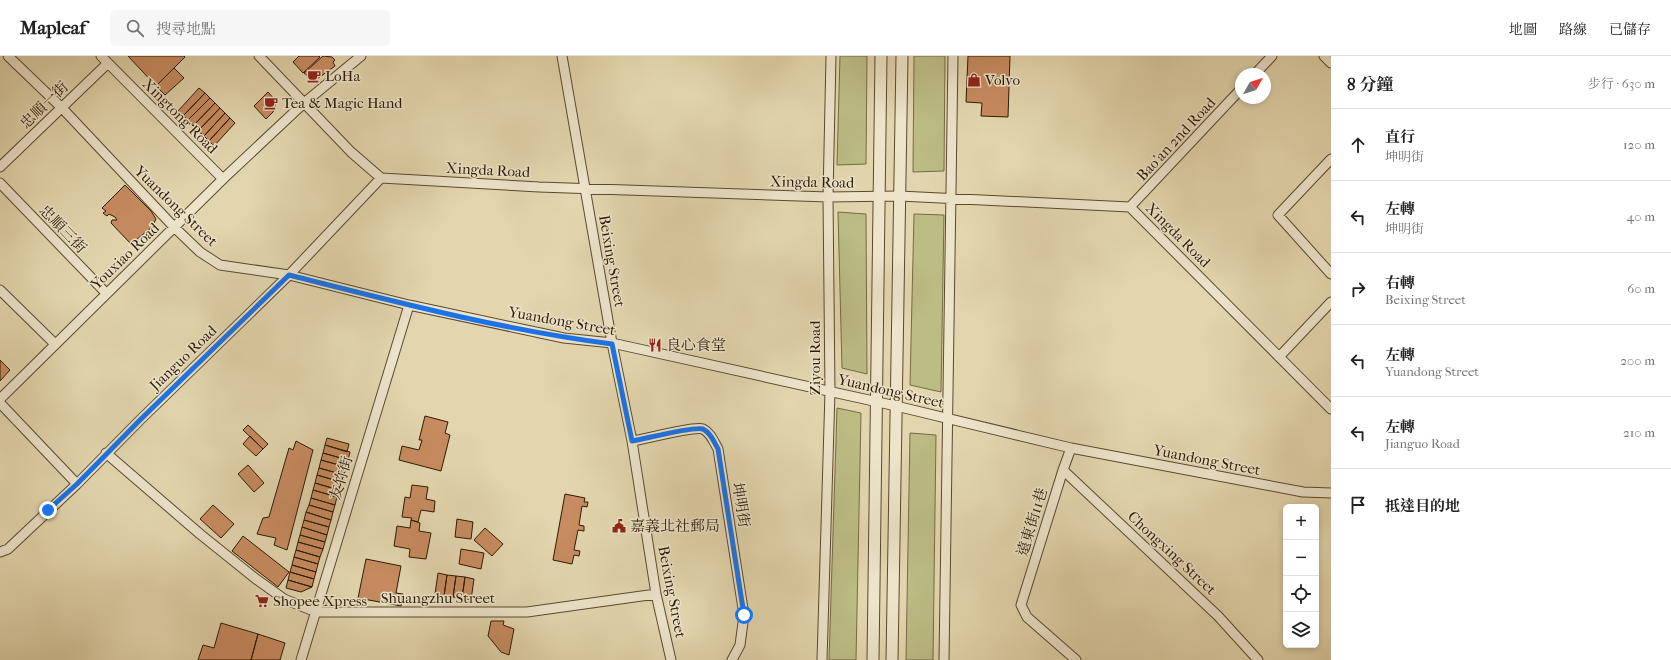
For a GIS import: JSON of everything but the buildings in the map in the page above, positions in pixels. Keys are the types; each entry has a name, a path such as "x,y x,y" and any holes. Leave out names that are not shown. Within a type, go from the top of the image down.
{"street":[{"name":"Yuandong Street","path":"8,56 62,108 174,227 200,252 220,265 289,275 409,306 564,338 612,344 876,403 896,406 1071,448 1303,492 1331,493"},
{"name":"Xingtong Road","path":"101,56 223,179"},
{"path":"259,56 351,152 381,178"},
{"name":"Youxiao Road","path":"0,399 223,179 304,103 361,56"},
{"name":"Beixing Street","path":"562,56 612,344 632,441 656,594 671,660"},
{"name":"Ziyou Road","path":"822,660 830,392 828,197 831,56"},
{"path":"873,660 881,56"},
{"path":"892,660 902,56"},
{"path":"944,660 953,56"},
{"path":"1261,68 1272,56"},
{"path":"1324,56 1331,63"},
{"name":"忠順一街","path":"0,167 108,63"},
{"name":"Bao'an 2nd Road","path":"1130,207 1235,95"},
{"path":"1331,159 1278,215 1331,274"},
{"name":"Xingda Road","path":"381,178 539,187 828,197 899,196 1130,207 1331,409"},
{"name":"Jianguo Road","path":"0,552 8,549 77,484 106,452 289,275 381,178"},
{"name":"忠順三街","path":"0,183 106,293"},
{"path":"0,290 55,344"},
{"path":"1279,357 1331,302"},
{"name":"友竹街","path":"301,660 409,306"},
{"path":"0,403 77,484"},
{"name":"坤明街","path":"632,441 691,429 702,429 710,435 718,449 744,615 740,645 732,660"},
{"name":"遠東街11巷","path":"1071,448 1021,605 1027,617 1076,660"},
{"name":"Shuangzhu Street","path":"106,452 200,534 256,579 284,599 316,612 527,612 656,594"},
{"name":"Chongxing Street","path":"1063,470 1218,616 1258,660"}],"green space":[{"path":"840,56 867,56 866,164 837,165"},
{"path":"914,56 945,56 944,171 913,172"},
{"path":"838,212 866,214 867,374 842,368"},
{"path":"914,214 944,215 941,392 910,385"},
{"path":"837,408 861,413 856,660 829,660"},
{"path":"910,433 936,435 933,660 906,660"}],"place":[{"name":"LoHa","path":"314,76"},
{"name":"Volvo","path":"974,80"},
{"name":"Tea & Magic Hand","path":"271,103"},
{"name":"良心食堂","path":"655,345"},
{"name":"嘉義北社郵局","path":"619,526"},
{"name":"Shopee Xpress","path":"262,601"}],"route":[{"path":"48,510 77,484 106,452 289,275 409,306 564,338 612,344 632,441 691,429 702,429 710,435 718,449 744,615"}]}
